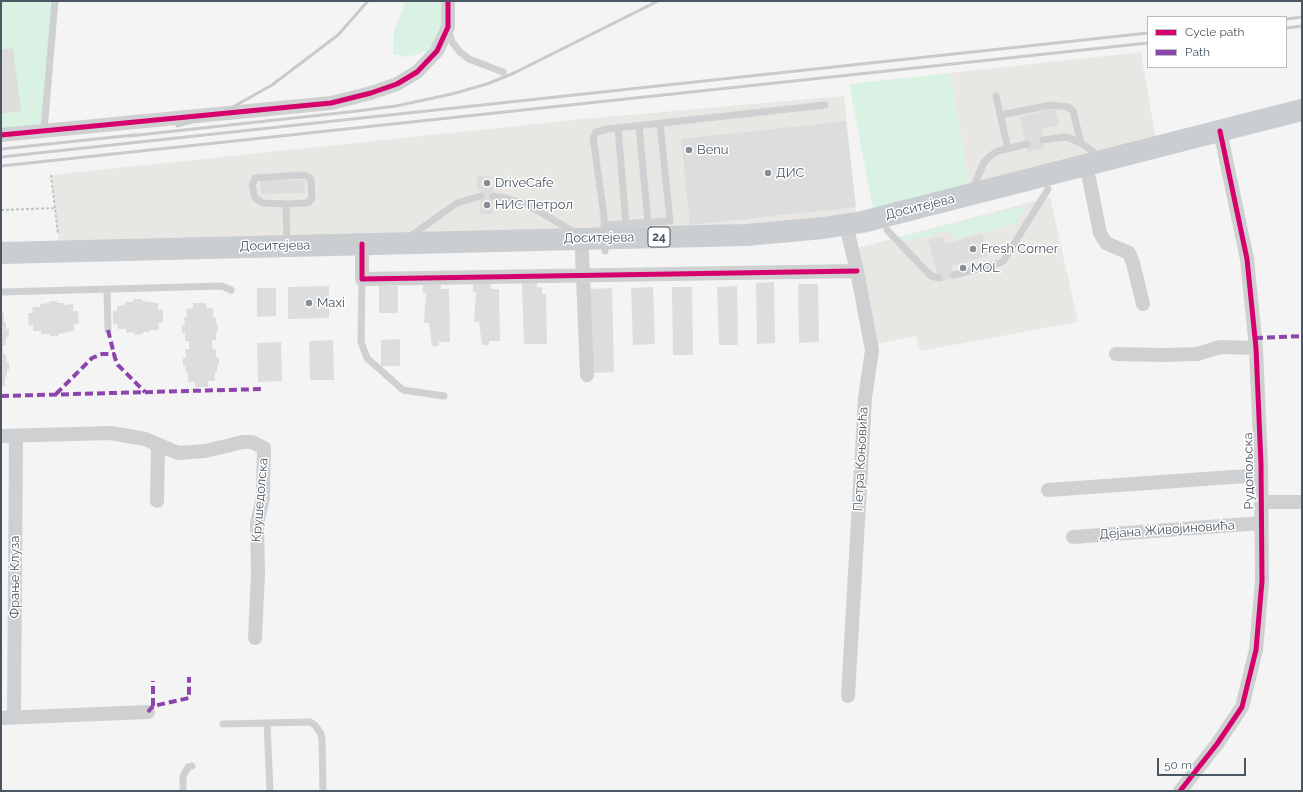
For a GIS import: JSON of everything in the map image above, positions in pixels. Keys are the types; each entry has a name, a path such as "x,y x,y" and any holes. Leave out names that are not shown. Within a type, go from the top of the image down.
{"main road":[{"name":"Доситејева","path":"1,266 287,246 362,251 400,243 596,241 746,248 848,232 887,230 1089,178 1221,138 1302,110"},
{"name":"Доситејева","path":"848,232 971,195 1105,160 1302,124"},
{"name":"Доситејева","path":"1,253 60,251 143,256 362,251 596,241"}],"street":[{"path":"1,135 331,102 371,93 397,84 417,72 437,51 448,27 448,1"},
{"name":"Рудопољска","path":"1180,791 1217,744 1242,707 1256,650 1262,581 1261,475 1256,348 1247,259 1221,138"},
{"path":"1089,178 1100,233 1106,243 1129,253 1133,263 1143,304"},
{"name":"Петра Коњовића","path":"848,232 858,271 872,354 865,398 848,696"},
{"path":"587,375 583,276 596,241"},
{"path":"362,251 362,279 858,271"},
{"path":"1116,354 1197,354 1220,347 1256,348"},
{"name":"Крушедолска","path":"1,436 16,437 111,433 145,439 178,453 205,451 243,442 252,442 264,448 263,498 256,522 258,574 255,638"},
{"name":"Фрање Клуза","path":"7,718 16,437"},
{"path":"157,501 158,445"},
{"path":"1048,490 1261,475"},
{"path":"1261,502 1302,502"},
{"name":"Дејана Живојиновића","path":"1073,537 1261,523"},
{"path":"7,718 148,712"}],"lane":[{"path":"44,130 55,1"},
{"path":"448,27 452,42 460,52 469,59 504,72"},
{"path":"996,96 1008,149"},
{"path":"1000,115 1051,104 1068,106 1073,111 1081,143"},
{"path":"596,241 593,137 594,134 599,131 825,105"},
{"path":"596,241 626,224 670,220 660,123"},
{"path":"639,126 648,222"},
{"path":"618,128 626,224"},
{"path":"1043,140 1064,137 1081,143 1105,160"},
{"path":"971,195 984,162 990,156 1027,144"},
{"path":"304,175 309,177 311,180 312,198 310,201 306,203 286,204 263,203 254,198 252,185 255,178 304,175"},
{"path":"954,275 1004,260 1048,189"},
{"path":"400,243 457,203 480,196"},
{"path":"493,196 506,198 528,205 596,241"},
{"path":"286,204 287,246"},
{"path":"887,230 931,276 939,278"},
{"path":"362,279 361,342 366,358 403,390 444,396"},
{"path":"1,292 222,286 231,290"},
{"path":"107,290 108,330"},
{"path":"223,724 310,722 319,729 322,739 323,791"},
{"path":"267,723 270,791"},
{"path":"183,791 183,776 188,767 192,766"}],"path":[{"path":"51,176 60,251"},
{"path":"1,210 56,208"}],"shaded area":[{"path":"1141,52 1157,147 971,195 950,73"},
{"path":"844,96 857,223 60,251 51,175 583,119"},
{"name":"MOL","path":"1050,197 1078,322 920,351 916,336 877,344 854,249"}],"green space":[{"path":"1,1 55,1 44,130 1,135"},
{"path":"406,1 448,1 448,27 428,50 419,54 405,57 393,54 394,31"},
{"path":"950,73 971,195 875,219 849,84"},
{"path":"1026,205 1016,224 954,239 951,230 908,241 900,238 902,236"}],"building":[{"path":"13,48 21,111 1,114 1,50"},
{"path":"1055,108 1059,125 1041,129 1045,148 1028,152 1020,117"},
{"name":"ДИС","path":"846,121 856,207 690,225 681,139"},
{"name":"НИС Петрол","path":"477,176 491,176 491,187 493,187 493,214 480,214 481,189 477,189"},
{"path":"304,180 305,193 261,194 260,181"},
{"path":"982,234 988,256 951,266 955,278 940,282 928,240 943,236 945,244"},
{"path":"774,282 775,343 757,344 756,283"},
{"path":"522,283 537,283 537,287 542,287 542,294 546,294 547,344 524,344"},
{"path":"473,284 491,284 491,289 499,289 500,341 489,341 489,345 482,345 479,322 474,322 476,292 473,292"},
{"path":"798,284 818,284 819,342 799,343"},
{"path":"423,285 441,285 441,289 449,289 450,342 439,342 439,346 432,346 429,323 424,323 426,293 423,293"},
{"path":"329,286 329,318 288,319 288,287"},
{"path":"379,286 398,286 398,313 379,313"},
{"path":"737,286 738,345 719,345 717,287"},
{"path":"653,287 655,344 633,345 631,288"},
{"path":"672,287 692,287 693,355 673,355"},
{"path":"257,288 276,288 276,316 257,317"},
{"path":"612,288 614,372 592,373 590,289"},
{"path":"133,299 142,299 142,301 158,303 158,310 163,309 163,323 158,323 159,330 150,330 150,332 143,332 143,334 135,335 134,332 126,333 126,329 118,329 117,324 113,324 113,311 117,311 117,306 125,305 125,302 134,302"},
{"path":"49,301 57,301 57,303 64,303 64,305 73,304 73,311 78,311 79,324 74,324 74,331 58,334 58,336 50,336 50,334 41,334 41,331 33,331 33,325 29,326 28,313 33,313 32,307 41,307 40,304 49,303"},
{"path":"193,303 206,303 206,308 213,308 213,317 216,317 216,324 218,324 216,340 212,341 212,344 213,349 216,349 216,357 219,357 219,365 217,365 217,372 215,372 215,381 208,381 208,387 195,387 195,382 188,382 188,373 186,373 185,366 183,366 183,358 186,358 185,349 189,349 189,341 185,341 185,333 182,333 182,325 185,325 184,317 187,317 186,309 193,308"},
{"path":"1,313 4,313 6,329 9,329 9,337 6,337 6,345 3,345 3,354 6,354 7,362 9,362 9,370 7,370 7,377 5,377 5,386 1,386"},
{"path":"400,339 400,366 381,366 381,340"},
{"path":"333,340 334,380 310,380 309,341"},
{"path":"281,342 282,381 258,382 257,343"}],"railway":[{"path":"177,126 222,113 272,85 338,35 368,1"},
{"path":"129,136 396,106 452,94 487,84 514,73 658,1"},
{"path":"1287,19 1302,17"},
{"path":"1287,28 1302,26"},
{"path":"1,157 1147,33"},
{"path":"1,166 1147,43"},
{"path":"1,149 134,135"}],"marked path":[{"path":"108,330 118,365 145,392"},
{"path":"1255,338 1302,336"},
{"path":"56,394 92,358 102,354 115,354"},
{"path":"1,396 263,389"},
{"path":"148,712 153,706 189,698 189,677"},
{"path":"153,681 153,706"}],"cycle path":[{"path":"1,135 331,103 371,93 397,84 417,72 437,51 448,27 448,1"},
{"path":"1180,791 1217,744 1242,707 1256,650 1262,581 1261,464 1256,348 1247,259 1220,131"},
{"path":"362,244 362,279 857,271"}],"place":[{"name":"Benu","path":"689,150"},
{"name":"ДИС","path":"768,173"},
{"name":"DriveCafe","path":"487,183"},
{"name":"НИС Петрол","path":"487,205"},
{"name":"Fresh Corner","path":"973,249"},
{"name":"MOL","path":"963,268"},
{"name":"Maxi","path":"309,303"}]}
